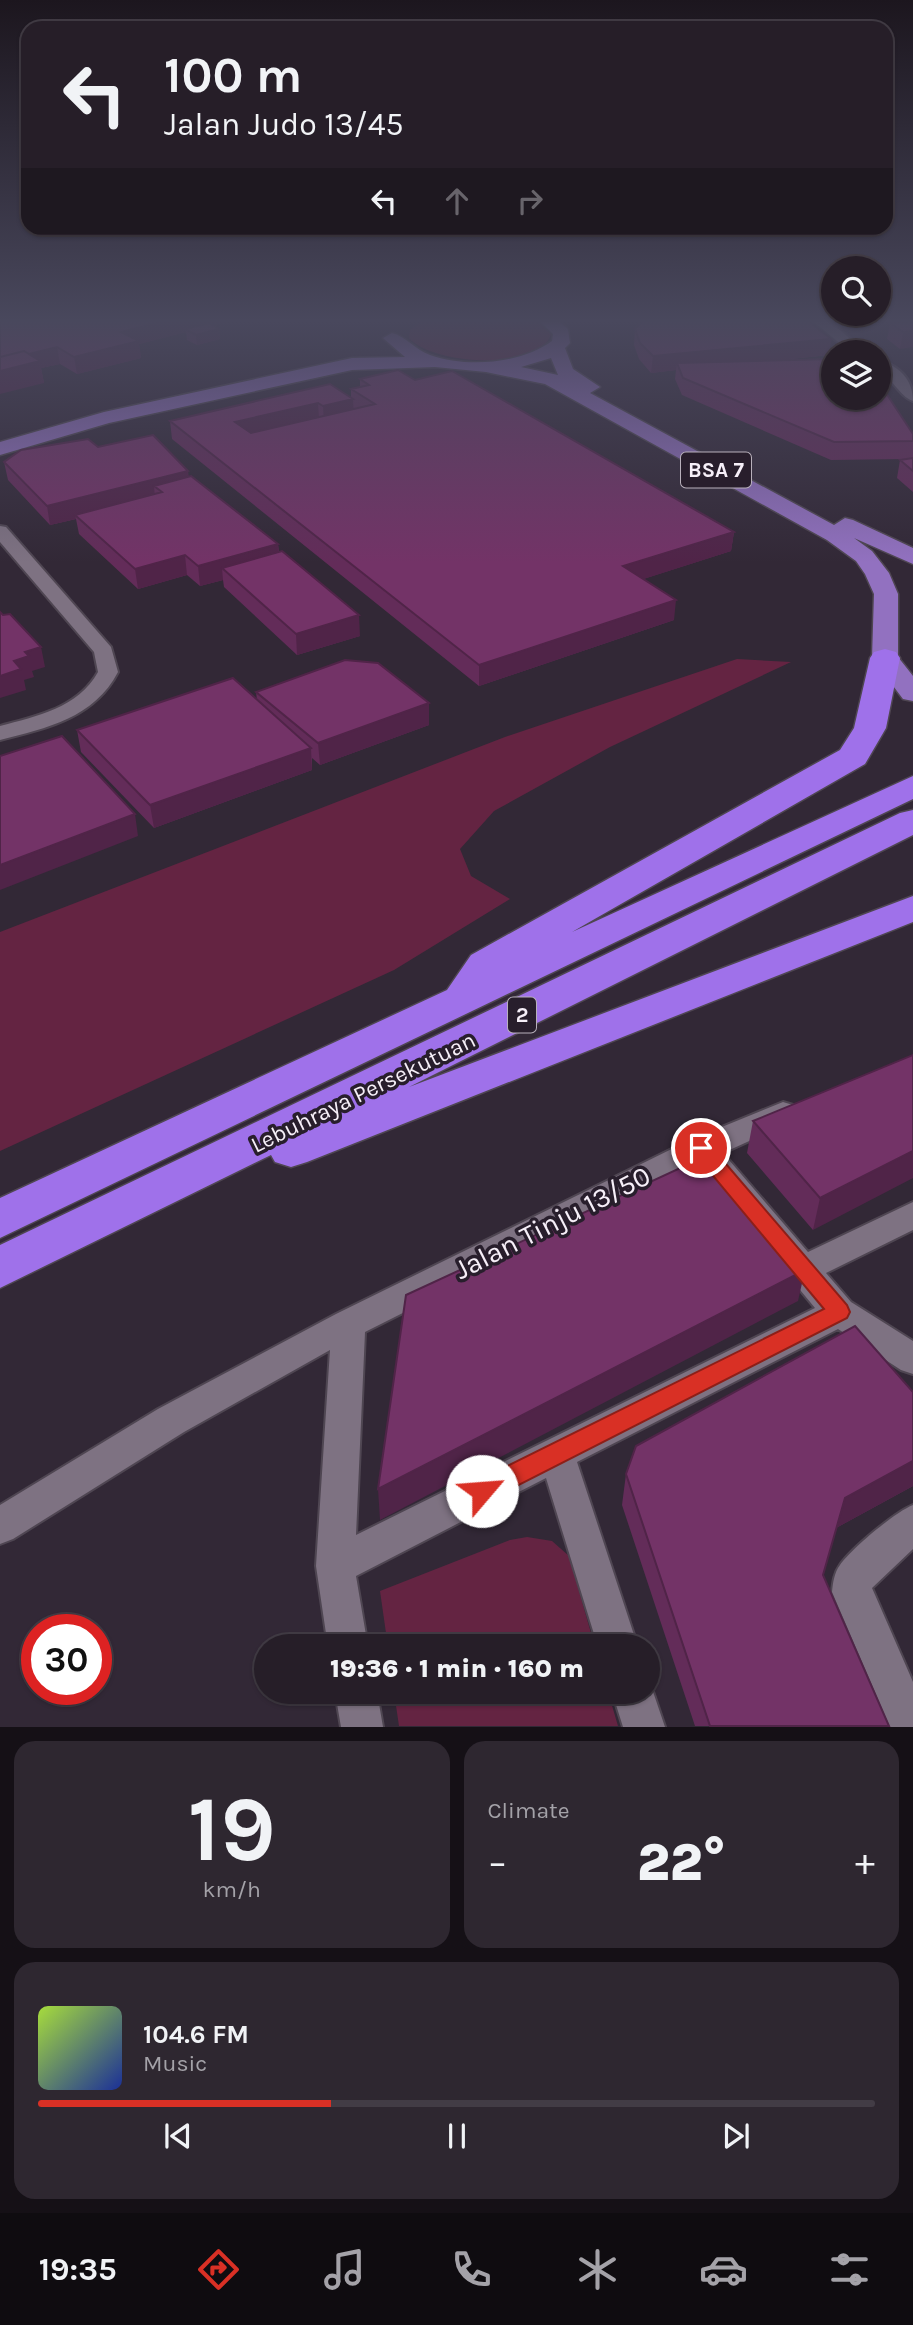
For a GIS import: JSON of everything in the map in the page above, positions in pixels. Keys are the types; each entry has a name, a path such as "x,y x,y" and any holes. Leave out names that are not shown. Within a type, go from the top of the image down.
{"highway":[{"path":"456,1004 485,964 853,757 870,728 885,646"},
{"name":"Lebuhraya Persekutuan","path":"0,1219 913,786"},
{"name":"Lebuhraya Persekutuan","path":"0,1268 913,821"},
{"path":"130,1206 346,1130 913,908"}],"main road":[{"path":"0,441 141,402"},
{"path":"0,449 104,418 181,402"},
{"name":"BSA 7","path":"592,402 835,535 864,556 877,573 886,594 885,646"},
{"name":"BSA 7","path":"617,402 873,540 913,557"},
{"path":"913,609 885,646 913,693"}],"street":[{"path":"0,531 104,651 108,672 95,694 78,706 0,733"},
{"name":"Jalan Tinju 13/50","path":"0,1526 202,1402 348,1324 701,1148 813,1101"},
{"path":"701,1148 839,1312 913,1359"},
{"path":"802,1270 913,1216"},
{"path":"335,1566 839,1312"},
{"path":"346,1634 335,1566 347,1388 348,1324"},
{"path":"556,1453 614,1634"},
{"path":"912,1727 852,1592 853,1579 913,1523"},
{"path":"358,1704 362,1727"},
{"path":"637,1704 644,1727"}],"shaded area":[{"path":"737,659 791,662 610,747 494,811 460,849 471,876 510,899 394,970 0,1151 0,932 505,737"},
{"path":"527,1537 552,1541 569,1556 591,1634 386,1634 380,1591 510,1540"},
{"path":"396,1704 612,1704 618,1726 399,1726"}],"building":[{"path":"254,402 342,402 323,406 318,403 235,422 251,433 375,404 371,402 506,402 734,532 623,566 676,600 479,665 170,421"},
{"path":"739,402 821,402 821,410 891,410 892,402 913,434 913,441 834,442"},
{"path":"153,435 188,471 47,506 4,462 21,450 88,439 98,447"},
{"path":"913,458 913,471 900,460"},
{"path":"191,476 278,544 198,566 185,555 135,569 75,515 162,492 154,486"},
{"path":"282,551 359,615 296,634 222,568"},
{"path":"0,612 3,615 10,614 41,647 25,652 29,656 14,661 21,669 0,676"},
{"path":"345,660 378,663 429,703 318,743 256,692"},
{"path":"233,678 311,748 150,805 77,730"},
{"path":"62,736 135,814 0,865 0,756"},
{"path":"913,1055 913,1151 820,1198 753,1121"},
{"path":"704,1157 805,1270 378,1489 406,1295"},
{"path":"855,1326 913,1392 913,1461 845,1498 823,1575 889,1726 710,1726 626,1474 636,1446"}],"route":[{"path":"482,1491 839,1312 701,1148"}]}
